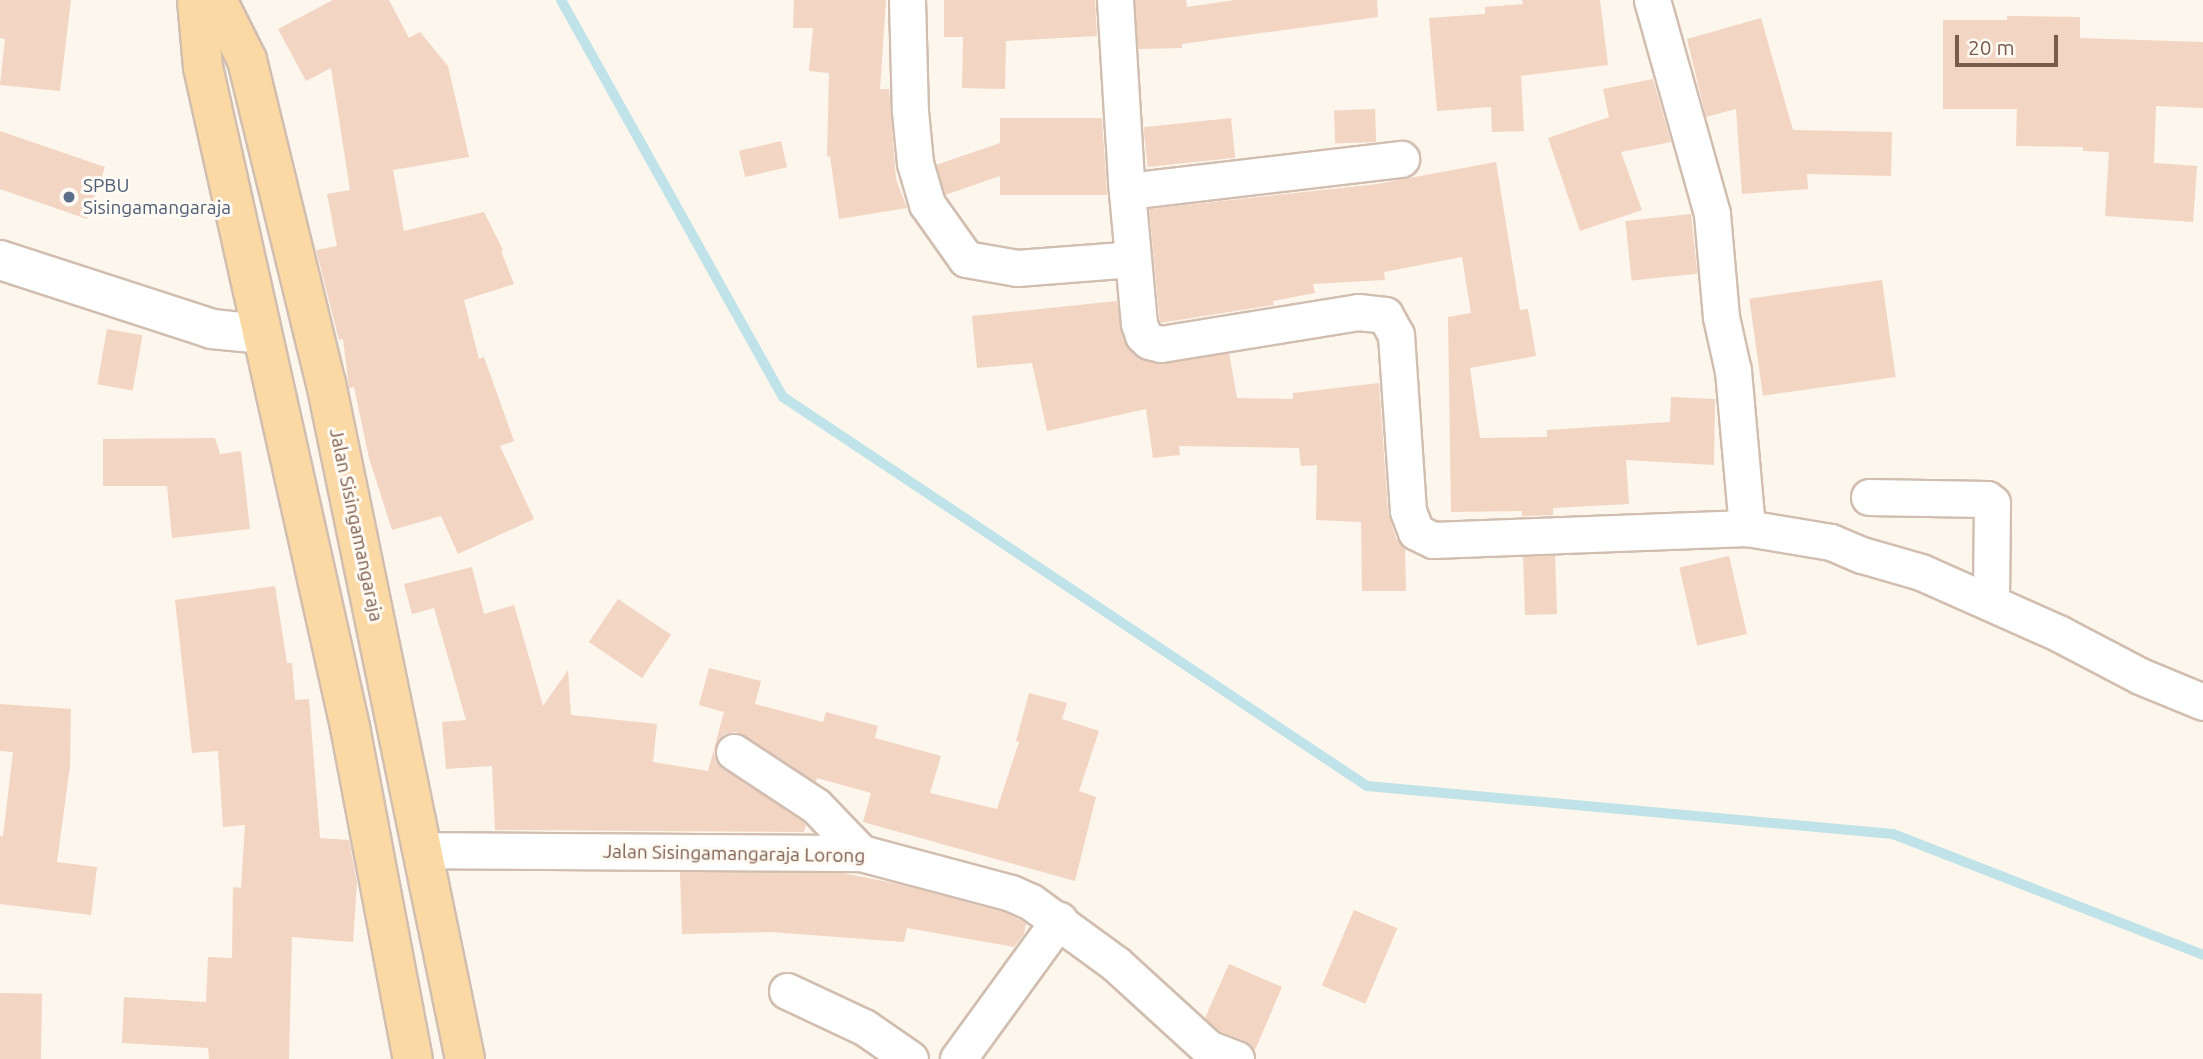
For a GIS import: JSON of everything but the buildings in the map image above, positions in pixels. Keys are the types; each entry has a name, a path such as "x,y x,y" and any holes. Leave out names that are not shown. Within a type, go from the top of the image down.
{"main road":[{"path":"197,0 202,66 350,727 388,939 413,1059"},
{"name":"Jalan Sisingamangaraja","path":"217,0 247,60 319,356 465,1059"},
{"path":"388,939 440,933"}],"street":[{"path":"907,0 910,111 915,163 927,204 966,258 1017,268 1133,259"},
{"path":"1115,0 1127,191 1139,323 1149,341 1172,343 1358,312 1385,315 1396,335 1410,523 1416,532 1425,537 1519,538 1747,528 1831,542 1862,555 1921,572 1991,602 2140,676 2203,702"},
{"path":"1652,0 1712,214 1721,317 1733,371 1747,528"},
{"path":"1127,191 1401,159"},
{"path":"0,260 212,329 261,334"},
{"path":"1870,497 1987,499 1992,503 1991,602"},
{"path":"734,752 816,806 860,853"},
{"name":"Jalan Sisingamangaraja Lorong","path":"422,850 860,853 1011,893 1059,920 1116,964 1208,1048 1236,1059"},
{"path":"958,1059 1059,920"},
{"path":"788,991 864,1027 910,1059"}],"waterway":[{"path":"561,0 783,397 1367,786 1893,834 2203,955"}],"place":[{"name":"SPBU Sisingamangaraja","path":"69,197"}]}
